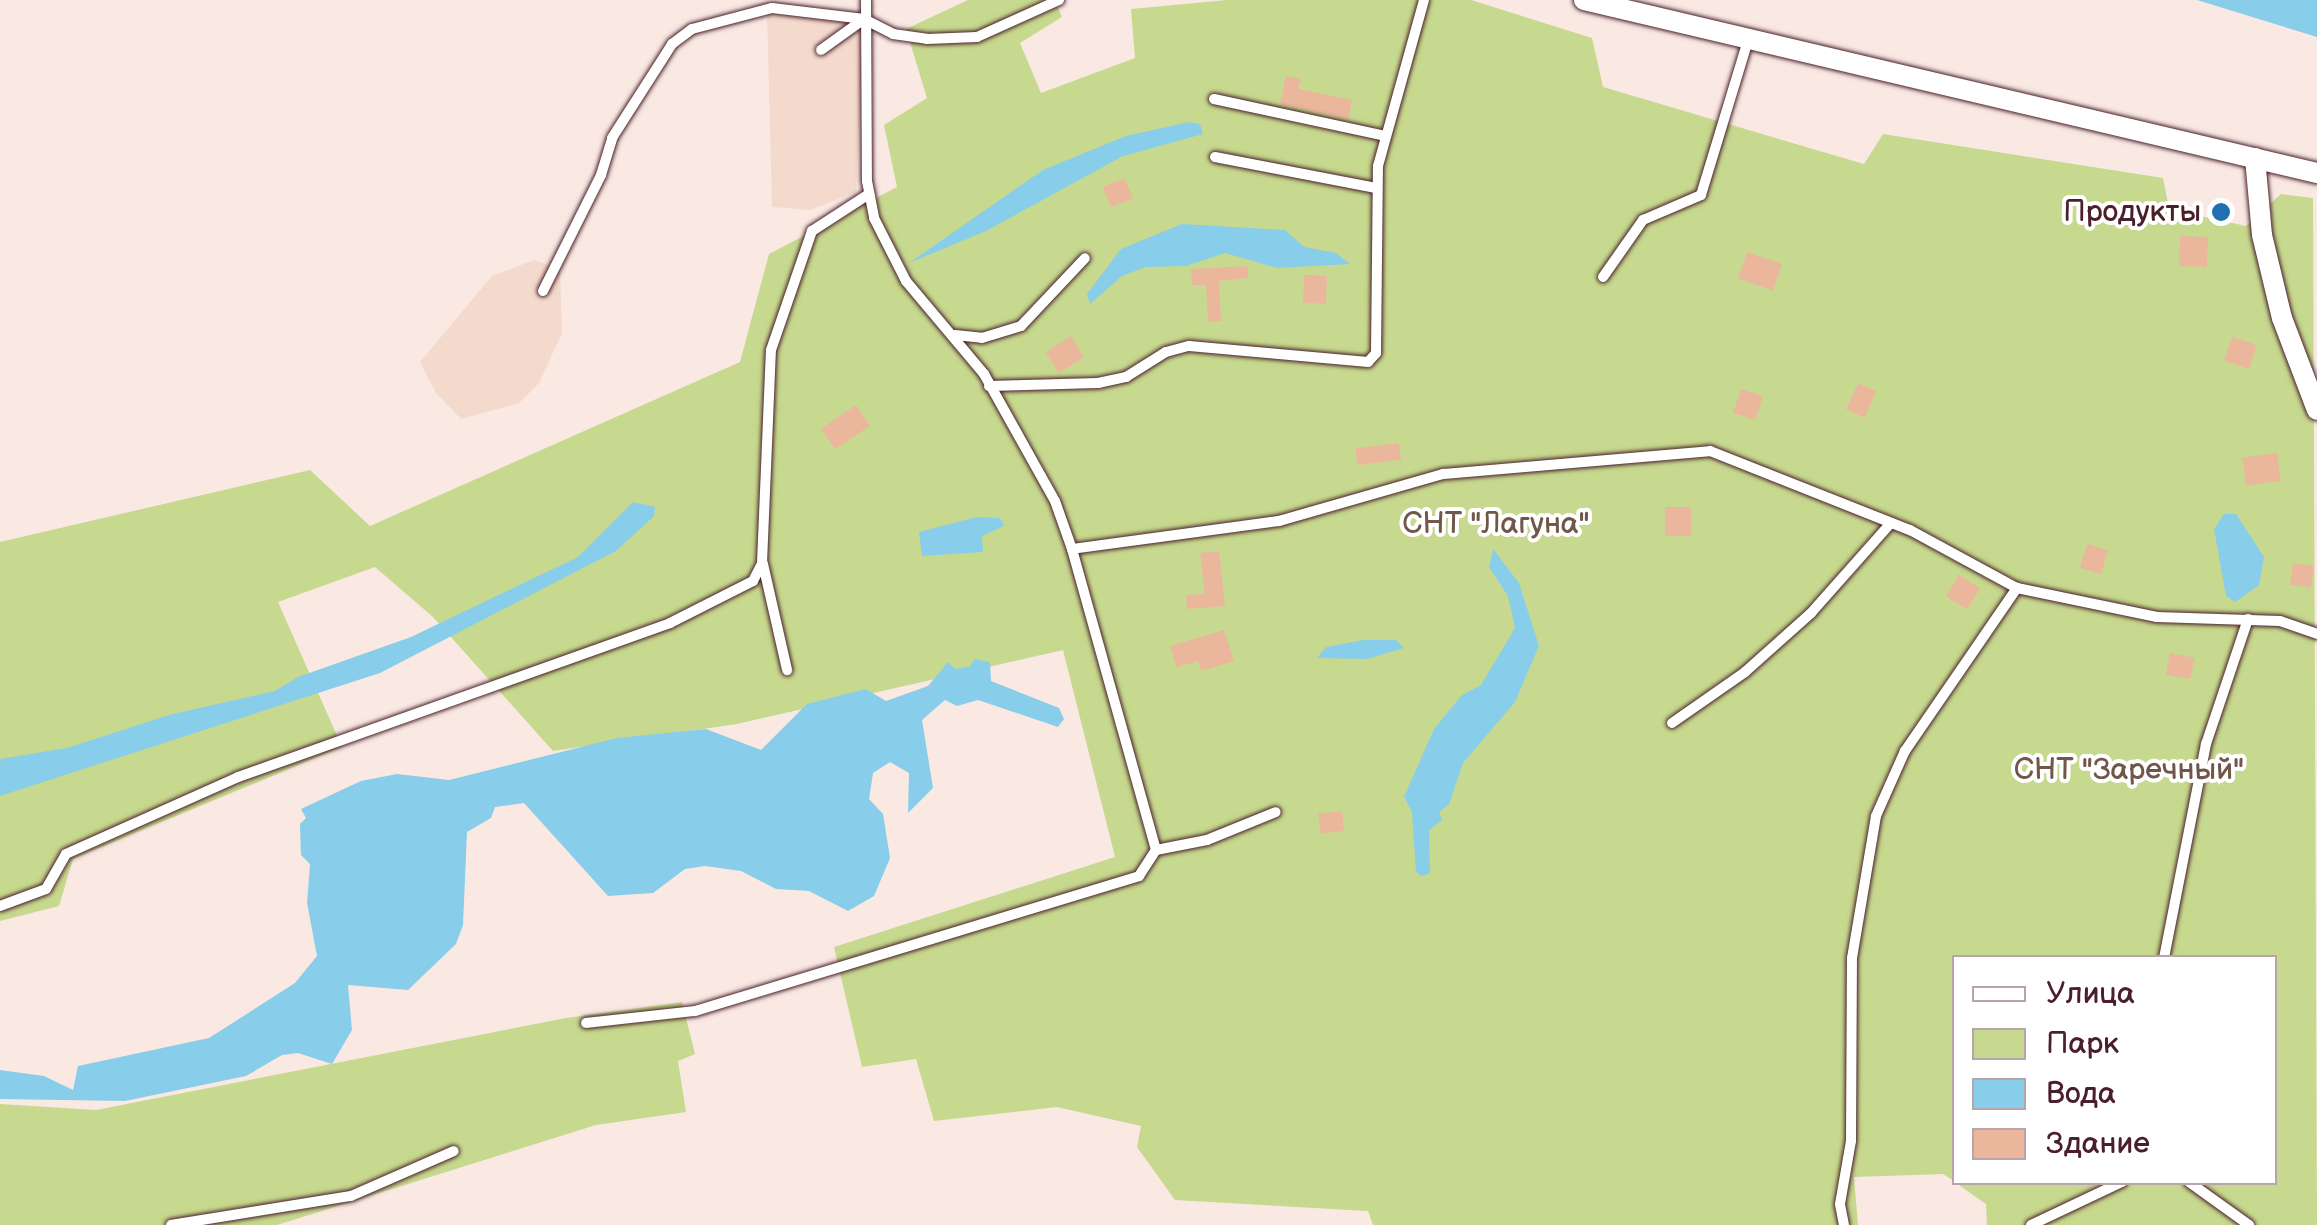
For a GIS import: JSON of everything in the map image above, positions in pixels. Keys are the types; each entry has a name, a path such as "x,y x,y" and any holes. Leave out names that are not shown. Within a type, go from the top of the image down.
{"street":[{"path":"1584,0 2317,173"},
{"path":"2255,158 2262,235 2282,318 2317,410"}],"lane":[{"path":"866,0 869,194 874,218 906,280 954,334 990,386 1055,501 1156,850"},
{"path":"543,291 601,175 612,138 672,44 692,28 772,8 864,19 893,34 977,37 1059,0"},
{"path":"990,386 1098,383 1188,346 1368,362 1376,353 1376,188 1385,136 1424,0"},
{"path":"822,50 864,19"},
{"path":"1603,277 1643,220 1702,195 1748,39"},
{"path":"1214,99 1385,136"},
{"path":"1215,156 1376,188"},
{"path":"787,670 762,563 771,350 812,230 869,194"},
{"path":"954,334 982,338 1021,326 1085,258"},
{"path":"1072,549 1278,521 1444,474 1683,452 1734,458 1889,525 1910,530 2016,588 2157,617 2248,619 2317,634"},
{"path":"1672,723 1745,672 1811,612 1889,525"},
{"path":"0,906 46,889 66,854 85,844 238,778 720,603 753,581 762,563"},
{"path":"1844,1225 1840,1204 1851,1141 1852,958 1876,816 1906,751 2016,588"},
{"path":"2164,955 2184,834 2248,619"},
{"path":"586,1023 695,1011 1010,910 1113,889 1139,876 1156,850 1207,840 1276,812"},
{"path":"171,1225 335,1200 454,1151"},
{"path":"2031,1225 2116,1185"},
{"path":"2193,1185 2248,1225"}],"shaded area":[{"path":"767,12 864,19 856,192 810,210 772,207"},
{"path":"534,260 560,269 562,333 539,383 519,403 461,419 436,393 420,362 492,276"}],"green space":[{"name":"СНТ \"Лагуна\"","path":"968,0 1054,0 1062,17 1020,43 1041,93 1135,58 1131,9 1227,0 1471,0 1592,38 1603,87 1864,164 1883,134 2163,178 2169,209 2246,226 2281,194 2313,198 2317,1225 1987,1225 1986,1204 1959,1185 2277,1185 2277,955 1952,955 1952,1180 1943,1174 1854,1177 1858,1225 1373,1225 1368,1211 1175,1200 1137,1147 1141,1126 1057,1107 934,1121 916,1059 862,1067 834,947 1115,857 1063,650 737,724 553,751 433,617 375,567 278,602 342,747 73,859 59,906 0,921 0,542 310,470 370,526 740,362 769,254 897,187 884,125 927,98 906,29"},
{"path":"682,1002 695,1054 678,1061 686,1112 596,1125 277,1225 0,1225 0,1104 96,1110 566,1018"}],"water":[{"path":"2197,0 2317,0 2317,37"},
{"path":"1189,122 1200,124 1203,134 1123,156 986,231 909,263 1043,170 1126,136"},
{"path":"1182,224 1285,230 1304,247 1336,253 1350,264 1277,268 1225,253 1186,266 1146,267 1122,276 1090,304 1087,294 1121,249"},
{"path":"633,502 655,507 654,516 616,551 380,673 0,796 0,759 67,748 169,715 275,691 298,677 411,637 578,557"},
{"path":"2224,514 2236,514 2264,557 2259,585 2235,602 2226,596 2214,529"},
{"path":"977,517 1000,518 1004,526 982,536 983,552 922,556 919,532"},
{"path":"1493,549 1519,583 1539,646 1515,702 1463,763 1449,804 1439,812 1442,820 1429,830 1430,873 1422,876 1416,872 1412,812 1404,797 1434,729 1462,695 1481,685 1515,628 1508,596 1489,567"},
{"path":"1364,640 1396,640 1404,648 1367,659 1317,658 1326,647"},
{"path":"975,659 990,662 991,681 1059,708 1064,719 1058,727 978,700 957,706 945,700 922,720 933,788 908,813 909,773 890,762 873,773 869,799 883,814 890,858 874,896 848,911 809,891 776,889 741,871 705,866 685,869 653,893 608,896 524,803 495,807 491,818 467,832 463,925 456,944 408,990 348,985 352,1030 332,1064 298,1053 282,1055 246,1076 125,1101 0,1099 0,1070 44,1076 73,1090 78,1066 209,1038 295,983 317,956 307,903 310,864 301,855 300,824 306,818 301,809 361,781 397,774 449,780 617,738 706,729 761,750 807,704 866,689 886,701 928,686 948,662 955,669 969,667"}],"building":[{"path":"1286,76 1301,79 1298,89 1352,100 1348,119 1280,104"},
{"path":"1125,178 1133,199 1110,207 1103,187"},
{"path":"2180,236 2208,237 2207,267 2179,266"},
{"path":"1747,252 1782,264 1773,291 1738,278"},
{"path":"1248,266 1248,278 1219,281 1221,321 1208,322 1206,285 1192,285 1191,269"},
{"path":"1304,275 1327,276 1326,304 1303,303"},
{"path":"1071,336 1084,357 1059,373 1046,352"},
{"path":"2232,337 2257,345 2249,369 2224,361"},
{"path":"1858,383 1876,391 1864,418 1846,409"},
{"path":"1741,389 1763,396 1755,420 1733,413"},
{"path":"856,405 870,426 835,449 821,428"},
{"path":"1399,443 1401,460 1357,465 1355,448"},
{"path":"2277,453 2281,481 2246,486 2242,458"},
{"path":"1665,507 1691,507 1691,536 1665,536"},
{"path":"2087,544 2108,550 2101,574 2080,568"},
{"path":"1219,551 1225,606 1187,609 1186,595 1205,594 1200,553"},
{"path":"2293,563 2314,566 2311,588 2290,585"},
{"path":"1959,575 1980,588 1967,609 1946,596"},
{"path":"1224,630 1234,661 1201,671 1198,661 1176,667 1170,646"},
{"path":"2170,653 2195,658 2190,679 2166,675"},
{"path":"1342,811 1344,831 1320,833 1318,814"}],"place":[{"name":"Продукты","path":"2221,212"}],"park label":[{"name":"СНТ \"Заречный\"","path":"2129,770"}]}
